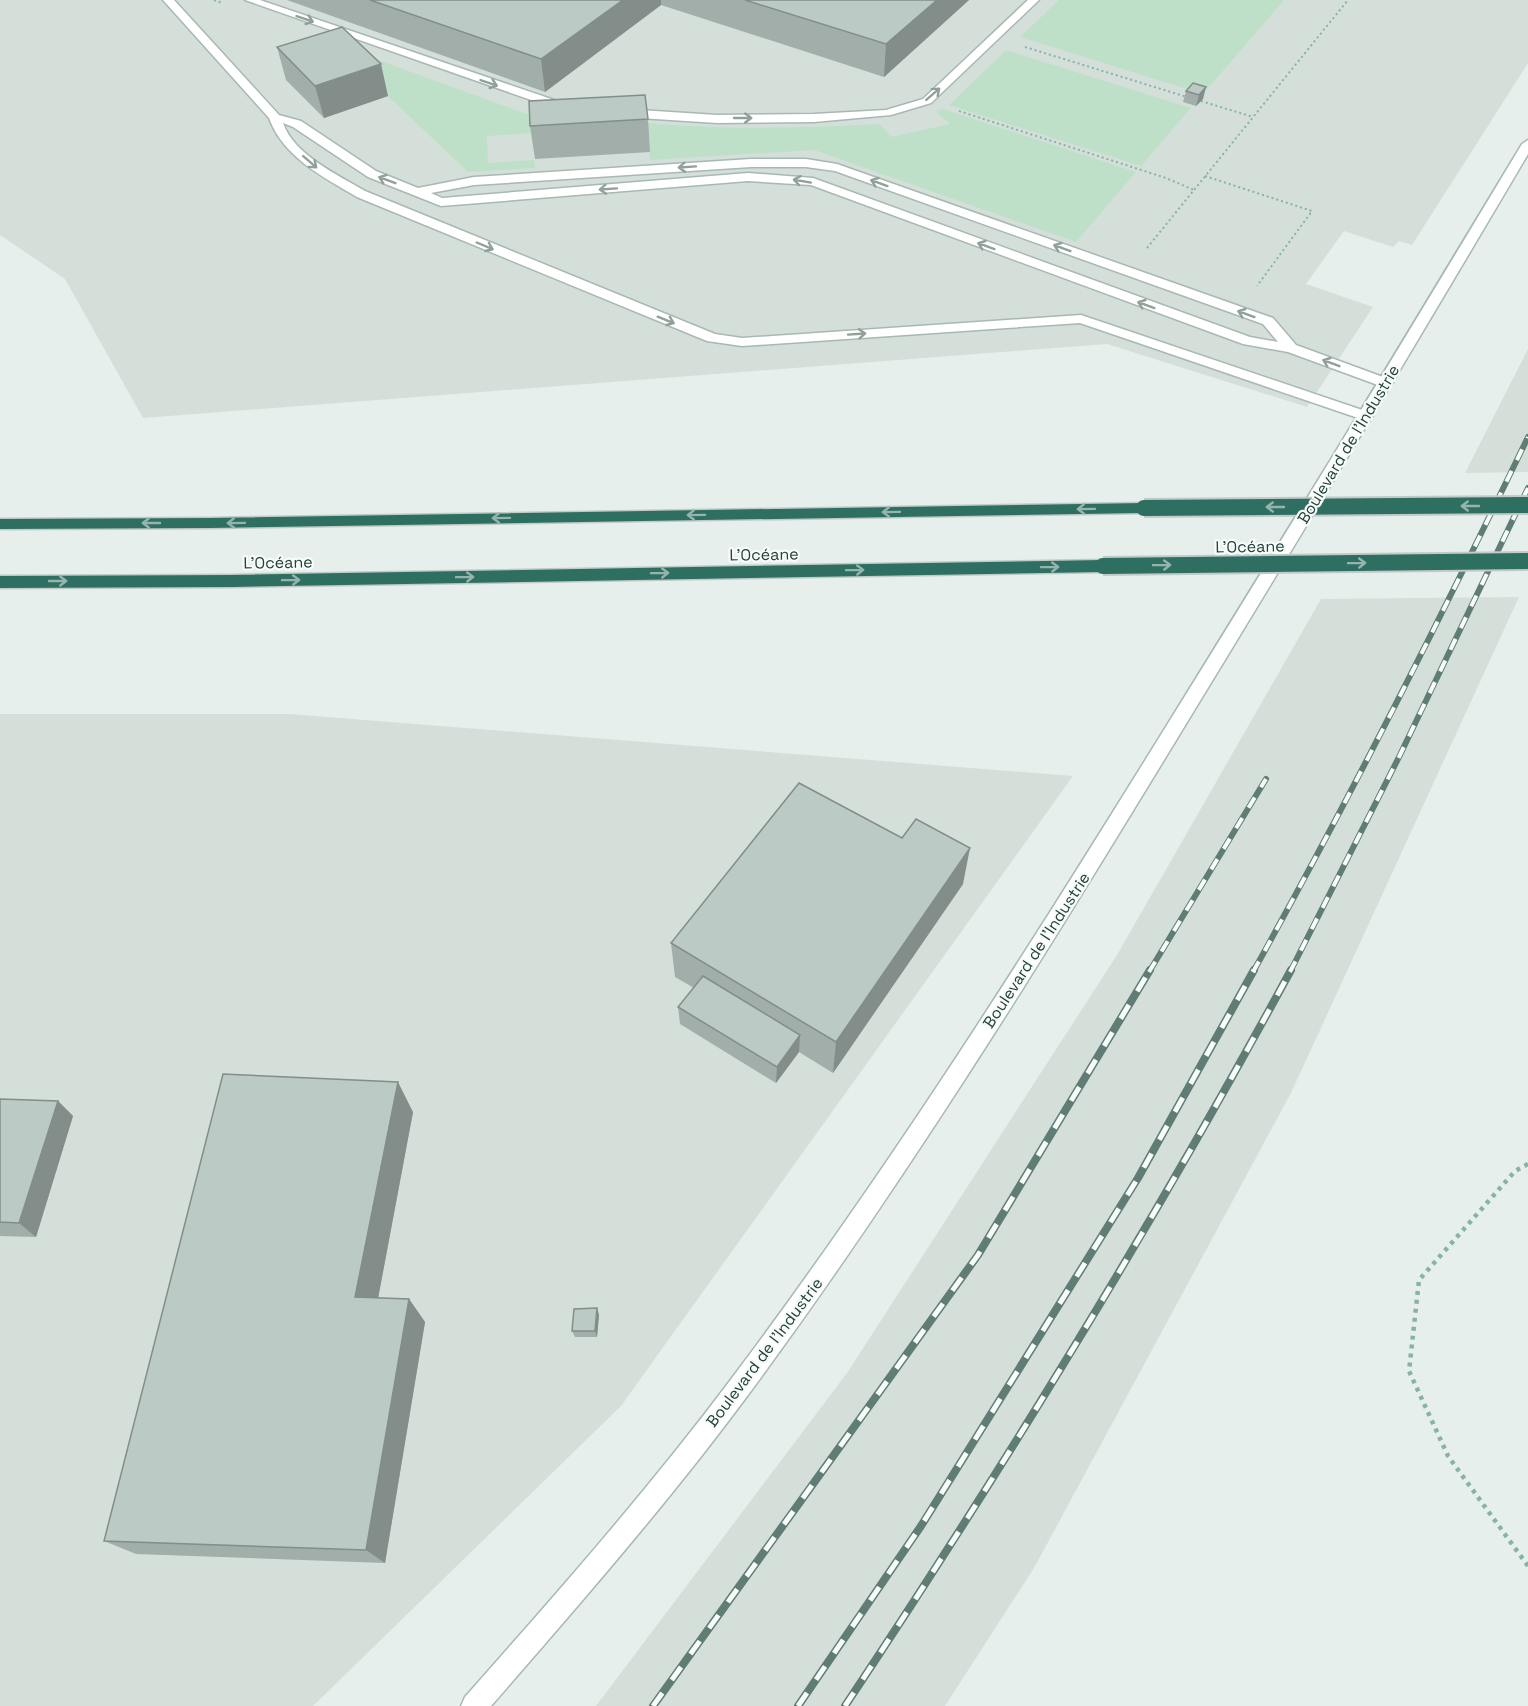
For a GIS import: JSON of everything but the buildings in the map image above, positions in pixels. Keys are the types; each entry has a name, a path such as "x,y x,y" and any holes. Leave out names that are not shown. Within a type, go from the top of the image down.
{"highway":[{"path":"0,524 210,523 1144,508 1528,506"},
{"name":"L’Océane","path":"0,582 232,581 1528,561"}],"street":[{"path":"168,0 275,117 281,134 313,166 361,194 712,338 742,342 1081,319 1366,416"},
{"path":"250,0 538,99 576,108"},
{"path":"615,112 717,119 814,118 886,113 927,101 1034,0"},
{"path":"275,117 297,124 372,174 441,202 748,177 813,182 1248,341 1291,348 1386,383"},
{"name":"Boulevard de l'Industrie","path":"474,1706 590,1574 730,1400 856,1226 1043,942 1366,416 1528,144"},
{"path":"417,192 474,181 751,163 822,165 848,172 1268,321 1291,348"},
{"path":"418,218 441,202"}],"path":[{"path":"1144,251 1348,0"},
{"path":"994,38 1188,97"},
{"path":"927,101 1166,178 1194,190"},
{"path":"1201,101 1253,117"},
{"path":"1205,176 1312,211 1254,290"},
{"path":"1528,1164 1515,1171 1419,1280 1409,1371 1448,1456 1528,1566"}],"shaded area":[{"path":"0,0 1528,0 1528,63 1412,245 1399,241 1393,247 1344,231 1306,284 1373,307 1307,407 1107,344 143,418 65,279 0,235"},
{"path":"1528,349 1528,472 1465,473"},
{"path":"1519,597 1291,1093 1034,1568 945,1706 596,1706 847,1373 1117,955 1321,599"},
{"path":"0,714 289,714 1073,776 621,1406 313,1706 0,1706"}],"green space":[{"path":"1059,0 1284,0 1203,94 1020,37"},
{"path":"1006,50 1191,108 1141,166 949,105"},
{"path":"362,54 535,117 580,130 487,136 488,163 534,160 535,168 468,172 351,61"},
{"path":"943,109 1136,172 1076,242 814,150 650,160 647,123 763,128 880,124 891,137 950,124 936,112"}],"railway":[{"path":"1253,972 1395,706 1528,437"},
{"path":"1290,972 1399,757 1528,488"},
{"path":"1149,972 1266,779"},
{"path":"653,1706 978,1255 1150,970"},
{"path":"798,1706 921,1526 1138,1178 1254,970"},
{"path":"845,1706 1020,1435 1132,1251 1291,970"}]}
